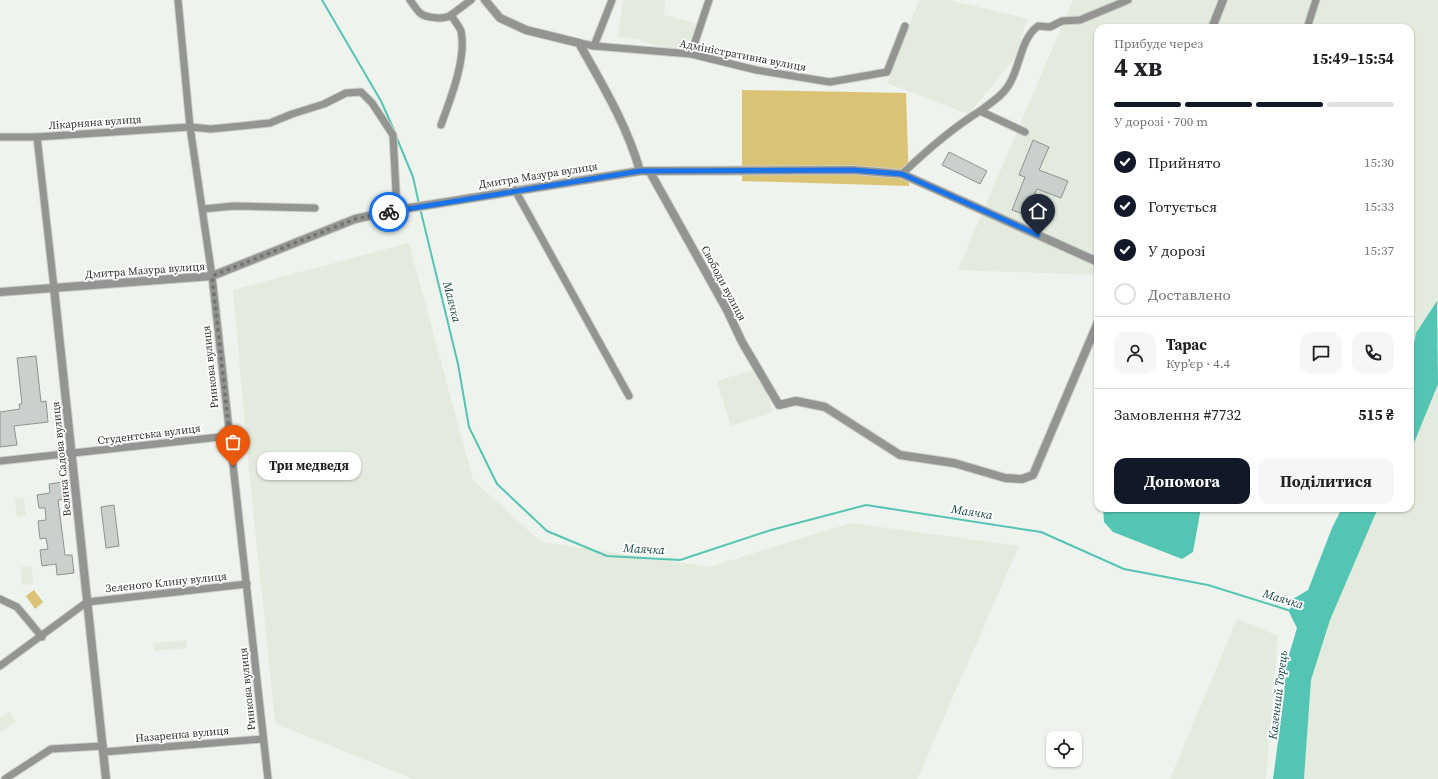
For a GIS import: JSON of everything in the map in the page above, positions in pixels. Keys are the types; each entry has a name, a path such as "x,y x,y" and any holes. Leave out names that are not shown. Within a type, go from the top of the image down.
{"street":[{"name":"Ринкова вулиця","path":"178,0 190,127 212,276 268,779"},
{"path":"410,0 421,14 434,18 449,17 471,0"},
{"name":"Адміністративна вулиця","path":"485,0 500,18 526,30 579,43 594,46 691,54 756,70 830,82 887,72 905,26"},
{"path":"594,46 612,0"},
{"path":"691,54 709,0"},
{"path":"902,174 927,150 954,128 980,111 1002,93 1010,82 1024,43 1038,26 1050,27 1062,21 1080,20 1128,0"},
{"path":"1214,24 1223,0"},
{"path":"1308,24 1316,0"},
{"path":"440,125 454,90 461,59 461,31 451,15"},
{"path":"579,43 618,113 632,144 640,171"},
{"name":"Лікарняна вулиця","path":"0,137 37,137 190,127 211,129 270,123 324,104 346,93 361,92 372,103 393,135 400,209"},
{"path":"980,111 1025,132"},
{"name":"Велика Садова вулиця","path":"37,137 106,779"},
{"name":"Дмитра Мазура вулиця","path":"0,292 212,276 355,219 400,209 640,171 853,170 902,174 1094,260"},
{"name":"Свободи вулиця","path":"650,172 727,310 742,342 779,405 796,401 825,407 900,455 954,463 1005,478 1028,478 1032,475 1094,331"},
{"path":"515,190 629,396"},
{"path":"203,209 234,206 315,208"},
{"name":"Студентська вулиця","path":"0,462 229,436"},
{"name":"Зеленого Клину вулиця","path":"87,602 247,584"},
{"path":"0,599 17,607 42,637"},
{"path":"0,666 42,637 87,602"},
{"name":"Назаренка вулиця","path":"5,779 51,749 103,749 263,739"}],"shaded area":[{"path":"623,0 665,0 664,15 697,24 693,37 681,50 670,50 667,47 641,42 641,39 618,37"},
{"path":"919,0 950,0 1027,19 1015,58 969,114 887,83"},
{"path":"1073,0 1438,0 1438,342 1414,337 1414,24 1094,24 1094,275 958,270"},
{"path":"742,90 906,93 909,186 742,181"},
{"path":"409,243 473,480 541,542 709,567 851,523 1019,546 917,779 413,779 275,723 249,469 233,290"},
{"path":"759,368 773,412 731,426 717,381"},
{"path":"1438,384 1438,779 1304,779 1311,681 1330,620 1376,512 1414,512 1414,443"},
{"path":"24,498 26,516 17,517 15,499"},
{"path":"32,566 33,584 22,585 21,567"},
{"path":"34,590 43,602 35,609 26,596"},
{"path":"1237,619 1278,636 1266,779 1170,779"},
{"path":"186,640 187,648 154,651 153,643"},
{"path":"9,712 16,722 0,732 0,718"}],"water":[{"path":"1437,301 1438,384 1414,443 1414,343 1416,333"},
{"path":"1103,512 1200,512 1193,552 1182,559 1113,532 1104,522"},
{"path":"1340,512 1376,512 1330,620 1311,680 1304,779 1273,779 1284,696 1285,668 1297,628 1289,612 1293,599 1308,590 1332,528"}],"building":[{"path":"1033,140 1049,147 1039,170 1068,181 1061,198 1037,189 1026,215 1012,210 1025,177 1019,175"},
{"path":"949,152 987,171 980,184 942,165"},
{"path":"36,356 41,402 46,401 48,422 14,426 17,445 0,447 0,412 20,409 19,404 22,404 17,358"},
{"path":"63,482 65,499 58,500 65,555 72,555 74,573 57,575 56,564 42,566 40,550 48,549 46,538 40,539 38,521 46,520 45,508 39,508 37,495 50,493 49,484"},
{"path":"114,505 119,546 106,548 101,507"}],"waterway":[{"name":"Маячка","path":"322,0 381,101 394,130"},
{"name":"Маячка","path":"396,136 413,177 419,204"},
{"name":"Маячка","path":"420,208 458,364 469,427 497,484 547,531 607,556 680,560 771,530 866,505 1041,532 1124,569 1208,585 1291,611"}],"way so far":[{"path":"233,466 212,276 355,219 389,212"}],"place":[{"name":"Три медведя","path":"233,466"}],"route":[{"path":"389,212 612,174 640,171 853,170 902,174 1038,235"}],"water label":[{"name":"Казенний Торець","path":"1278,695"}]}
